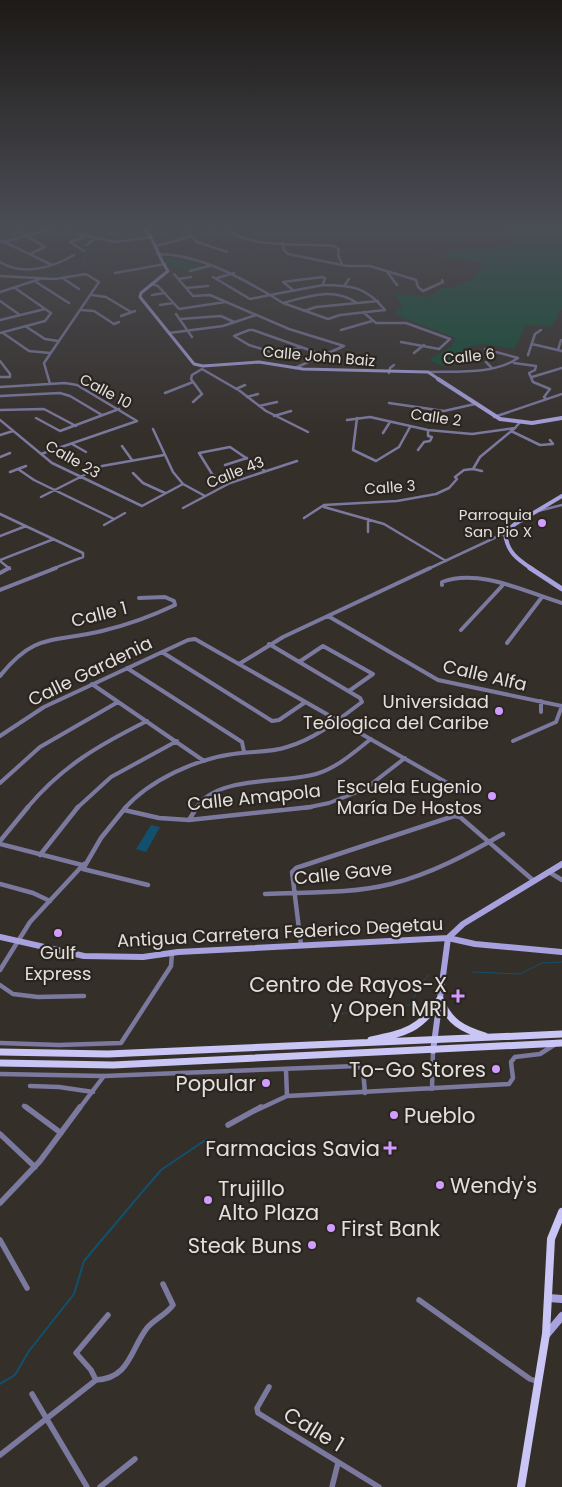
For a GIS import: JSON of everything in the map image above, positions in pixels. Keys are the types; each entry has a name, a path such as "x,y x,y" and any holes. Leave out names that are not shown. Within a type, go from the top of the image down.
{"main road":[{"path":"440,999 445,1013 454,1024 464,1030 490,1038"},
{"path":"354,1044 403,1034 414,1029 429,1018 440,999"},
{"path":"0,1052 108,1054 562,1034"},
{"path":"0,1063 114,1065 433,1051 560,1043"},
{"path":"521,1487 546,1334 551,1239 562,1212"}],"street":[{"path":"2,333 45,321 50,316 52,313 31,298"},
{"path":"62,298 69,303"},
{"path":"50,384 50,378 44,362 90,298"},
{"path":"108,298 131,312"},
{"path":"142,298 190,361 236,389 274,416 308,432"},
{"path":"169,298 179,309 216,305 225,302"},
{"path":"217,298 289,330 344,346 295,368"},
{"path":"276,298 283,303 328,319 384,310 375,298"},
{"path":"283,303 308,298"},
{"path":"350,298 357,303"},
{"path":"0,301 20,315"},
{"path":"304,311 316,307 378,301"},
{"path":"160,305 173,303"},
{"path":"0,320 45,308"},
{"path":"81,310 94,311 114,324 119,322"},
{"path":"122,316 135,311"},
{"path":"363,312 372,321"},
{"path":"176,314 192,337"},
{"path":"169,333 234,322 256,315"},
{"path":"180,319 221,316 234,322"},
{"path":"340,330 353,328 372,321 414,324 448,337 450,340 439,349 405,341 401,342"},
{"path":"25,326 45,340 58,341"},
{"path":"301,347 282,355 249,344 234,336 253,330 301,347 323,355"},
{"path":"528,355 535,334 541,330"},
{"path":"2,333 29,350 50,353"},
{"path":"558,350 561,341"},
{"path":"532,344 562,351"},
{"path":"414,353 424,345"},
{"name":"Calle 6","path":"485,349 517,356 518,359 514,363"},
{"path":"0,361 6,366 10,377 0,377"},
{"name":"Calle John Baiz","path":"202,368 259,362 295,368 389,373 428,372"},
{"path":"486,362 491,367"},
{"name":"Calle 6","path":"428,372 491,367 514,363 536,366 535,370 528,373 532,377"},
{"path":"389,373 390,368 394,365"},
{"path":"193,402 200,398 202,394 193,382 192,376 202,368"},
{"path":"546,399 544,397 550,390 534,382 532,377 562,368"},
{"path":"428,372 494,416 532,423 562,418"},
{"path":"165,393 193,382"},
{"name":"Calle 10","path":"0,387 50,384 77,385 137,421 133,422"},
{"path":"236,389 245,385"},
{"path":"0,396 60,393 70,396 102,415"},
{"path":"247,397 258,394"},
{"path":"494,416 562,394"},
{"path":"259,406 277,402"},
{"path":"389,403 444,411 476,404"},
{"path":"0,410 44,409 76,426"},
{"path":"36,418 60,431 118,409"},
{"path":"274,416 291,412"},
{"name":"Calle 2","path":"347,420 370,416 410,427 472,434 515,428"},
{"path":"357,418 353,450 376,461 399,447 410,427"},
{"name":"Calle 23","path":"0,420 41,454 78,477 142,506"},
{"path":"515,428 521,421"},
{"path":"41,454 133,422"},
{"path":"383,433 390,422"},
{"path":"153,428 172,472 183,484 205,496"},
{"name":"Calle 3","path":"324,505 411,500 436,495 455,485 458,479 455,477 473,469 480,457 515,428"},
{"path":"418,450 424,442 430,441 432,437 428,436 428,430"},
{"path":"0,435 13,431"},
{"path":"511,431 540,445 553,444 550,440"},
{"path":"72,444 86,452"},
{"path":"122,446 127,450 132,460"},
{"path":"230,483 212,474 199,453 230,447 265,471"},
{"path":"1,455 10,454"},
{"path":"41,497 102,466 164,455"},
{"path":"225,465 247,458"},
{"name":"Calle 43","path":"183,508 230,483 297,461"},
{"path":"10,472 26,466"},
{"path":"18,469 54,490 114,519"},
{"path":"473,469 482,471"},
{"path":"133,473 135,478 166,493"},
{"path":"142,506 183,484"},
{"path":"239,664 270,644 505,533 515,524 562,496"},
{"path":"304,518 318,507 324,505 324,507 368,519 400,532 446,561"},
{"path":"538,511 562,505"},
{"path":"104,525 125,513"},
{"path":"0,590 74,560 83,556 84,553 1,514"},
{"name":"Calle 3","path":"368,519 368,532"},
{"path":"0,536 26,526"},
{"path":"505,533 506,545 515,558 562,589"},
{"path":"0,573 10,570 0,561 54,539"},
{"path":"442,585 445,580 458,577 502,586 562,603"},
{"path":"461,630 502,586"},
{"name":"Calle 1","path":"0,676 14,658 37,644 48,640 92,633 155,615 175,605 174,601 165,597 139,598"},
{"path":"507,642 542,597"},
{"name":"Calle Alfa","path":"328,616 438,680 562,706"},
{"path":"195,639 304,703 338,719 465,793"},
{"name":"Calle Gardenia","path":"0,736 44,707 162,652 195,639"},
{"path":"0,970 30,922 81,868 90,863 88,858 124,810 149,789 204,761 244,752 281,749 297,744 362,702 360,698 349,691 270,644"},
{"path":"298,662 323,646 373,674 349,691"},
{"path":"162,652 272,721 279,720 304,703"},
{"path":"127,668 242,742 244,752"},
{"path":"92,684 204,761"},
{"path":"0,782 38,747 71,726 118,702"},
{"path":"541,702 541,712"},
{"path":"513,741 556,722 562,706"},
{"path":"147,721 100,745 68,766 42,790 0,842 81,868 148,885"},
{"path":"556,722 562,725"},
{"path":"190,820 200,802 218,792 238,784 316,774 340,762 371,739"},
{"path":"40,855 81,804 102,783 124,768 177,741"},
{"name":"Calle Amapola","path":"124,810 159,818 190,820 299,809 329,803 365,789 405,758"},
{"path":"301,946 291,876 296,868 454,816 460,817 534,881"},
{"name":"Calle Gave","path":"265,894 392,884 447,865 502,834"},
{"path":"432,1089 431,1074 434,1040 448,938 463,924 562,864"},
{"path":"549,872 562,880"},
{"path":"0,884 33,893 50,901"},
{"name":"Antigua Carretera Federico Degetau","path":"0,937 84,956 144,957 172,953 448,938 475,944 562,952"},
{"path":"0,1043 59,1045 121,1043 170,966 172,953"},
{"path":"0,984 13,994 38,997 84,996"},
{"path":"228,1125 278,1098 287,1096 509,1084 513,1078 511,1062 515,1057 540,1054 560,1043"},
{"path":"0,1074 104,1076 357,1066 363,1070 365,1093"},
{"path":"286,1070 287,1096"},
{"path":"0,1202 35,1167 104,1076"},
{"path":"30,1086 59,1086 93,1092"},
{"path":"24,1106 61,1133"},
{"path":"0,1134 35,1167"},
{"path":"0,1240 27,1288"},
{"path":"0,1455 96,1380 107,1381 123,1370 147,1328 169,1312 173,1305 170,1294 163,1284"},
{"path":"549,1298 562,1300"},
{"path":"419,1300 530,1379 539,1383"},
{"path":"96,1380 91,1370 76,1353 108,1315"},
{"path":"546,1334 562,1316"},
{"name":"Calle 1","path":"269,1387 257,1408 258,1413 379,1487"},
{"path":"32,1394 48,1418 87,1487"},
{"path":"100,1487 135,1460"},
{"path":"332,1487 338,1463"}],"green space":[{"path":"397,298 562,298 562,310 557,312 558,318 550,327 526,325 514,349 483,344 466,347 467,351 476,355 480,361 442,366 429,360 452,346 455,338 396,315 396,311 402,307"}],"water":[{"path":"151,825 160,827 146,852 136,849"}],"waterway":[{"path":"473,972 520,974 542,963 562,962"},
{"path":"329,1027 339,1014 410,1005 422,982 429,975"},
{"path":"0,1384 15,1375 29,1351 74,1294 84,1261 138,1197 161,1170 207,1139"}],"place":[{"name":"Parroquia San Pio X","path":"542,523"},
{"name":"Universidad Teólogica del Caribe","path":"499,711"},
{"name":"Escuela Eugenio María De Hostos","path":"492,796"},
{"name":"Gulf Express","path":"58,933"},
{"name":"Centro de Rayos-X y Open MRI","path":"458,996"},
{"name":"To-Go Stores","path":"496,1069"},
{"name":"Popular","path":"266,1083"},
{"name":"Pueblo","path":"394,1115"},
{"name":"Farmacias Savia","path":"390,1148"},
{"name":"Wendy's","path":"440,1185"},
{"name":"Trujillo Alto Plaza","path":"208,1200"},
{"name":"First Bank","path":"331,1228"},
{"name":"Steak Buns","path":"312,1245"}]}
